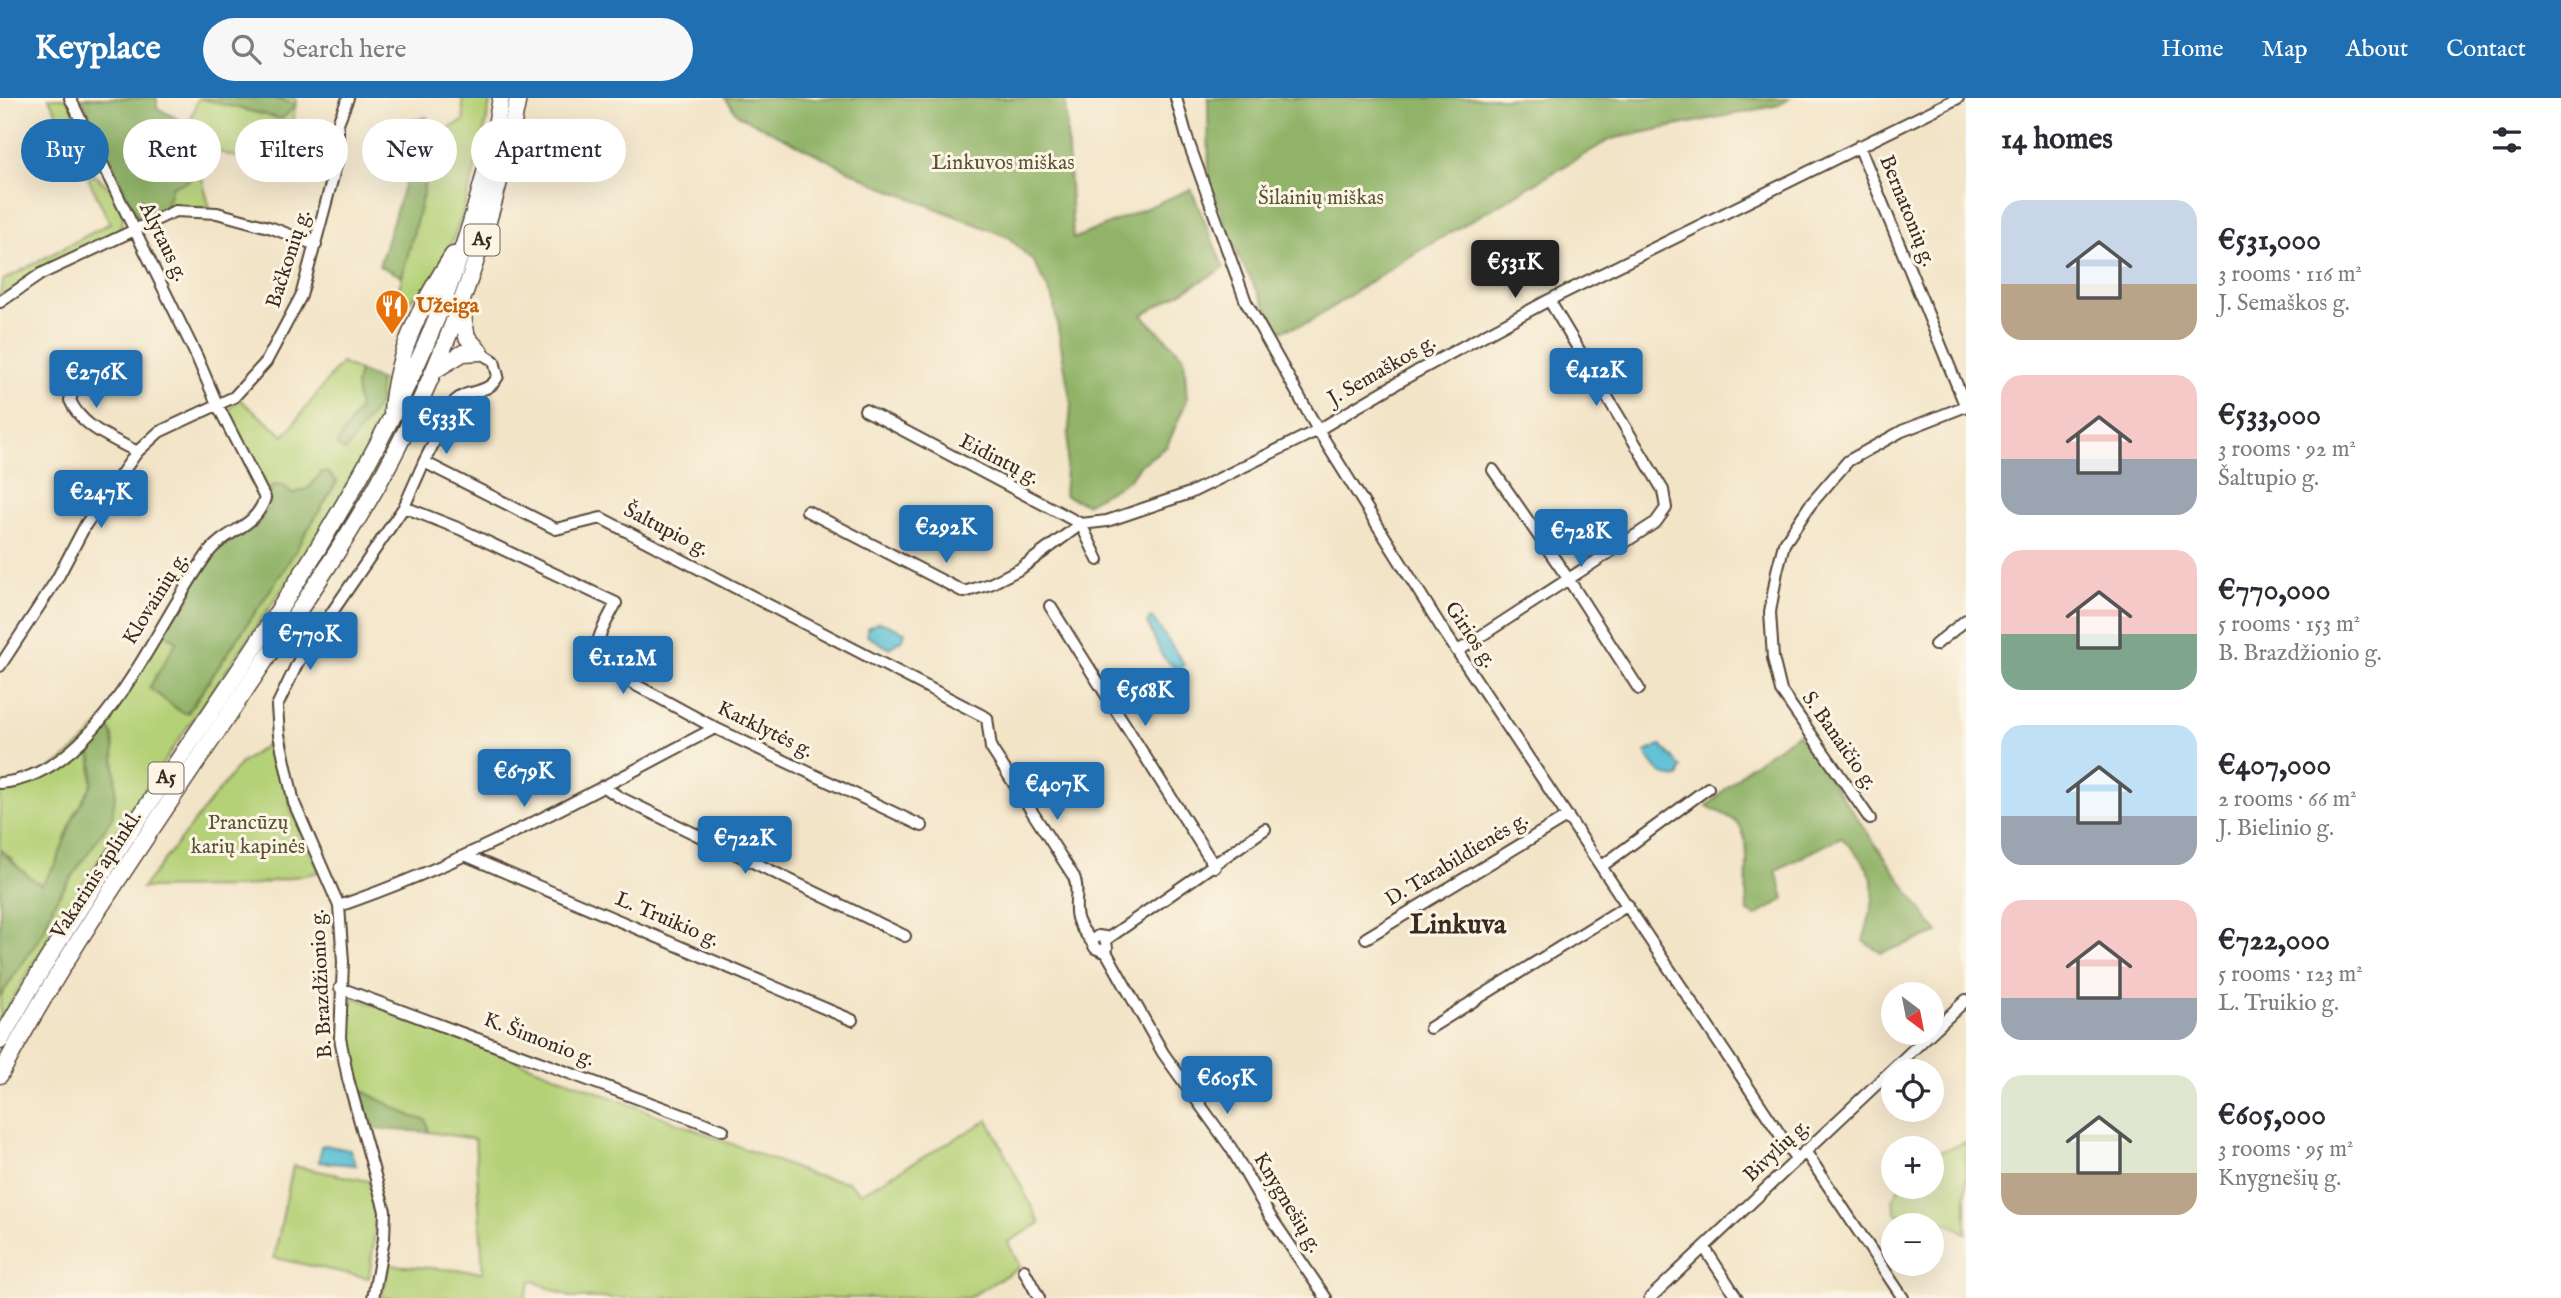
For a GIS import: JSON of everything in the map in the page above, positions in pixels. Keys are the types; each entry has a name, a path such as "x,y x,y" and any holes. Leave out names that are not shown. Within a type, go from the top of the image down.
{"highway":[{"name":"Vakarinis aplinkl.","path":"0,1041 71,920 313,560 391,422 397,369 422,304 467,232 501,98"},
{"name":"Vakarinis aplinkl.","path":"0,1075 89,924 351,530 394,454 433,372 461,303 501,176 518,98"},
{"path":"461,303 467,337 480,352"},
{"path":"433,372 463,353 480,352"}],"street":[{"name":"Alytaus g.","path":"71,98 197,357 216,404"},
{"name":"Bačkonių g.","path":"0,666 57,579 86,524 137,452 159,432 234,397 266,362 301,296 338,158 338,122 348,98"},
{"name":"Girios g.","path":"1176,98 1188,141 1245,302 1318,430 1458,651 1568,816 1801,1155 1903,1298"},
{"name":"J. Semaškos g.","path":"1081,524 1107,522 1190,493 1318,430 1549,300 1958,98"},
{"name":"Bernatonių g.","path":"1859,146 1966,406"},
{"path":"0,302 41,274 175,211 197,211 272,228 316,245"},
{"path":"1458,651 1567,577 1656,522 1667,508 1663,490 1549,300"},
{"path":"424,462 455,401 461,396 488,389 498,376 495,361 480,352"},
{"path":"86,355 70,400 75,413 83,421 137,452"},
{"name":"Klovainių g.","path":"0,783 41,772 83,742 139,662 210,551 260,513 265,498 261,486 216,404"},
{"name":"S. Banaičio g.","path":"1870,819 1781,691 1773,658 1770,612 1777,571 1784,544 1810,506 1848,461 1902,431 1966,406"},
{"name":"Eidintų g.","path":"865,410 1081,524"},
{"name":"B. Brazdžionio g.","path":"373,1298 384,1239 385,1211 340,1038 343,962 339,906 294,803 279,735 277,706 298,662 404,507 424,462"},
{"name":"Šaltupio g.","path":"424,462 556,529 601,518 987,718 992,748 1074,877 1077,886 1077,918 1093,940"},
{"path":"1493,470 1567,577 1639,689"},
{"name":"Karklytės g.","path":"404,507 460,529 616,603 597,641 596,653 600,664 715,728 922,825"},
{"path":"807,510 964,592 990,584 1020,569 1081,524 1098,560"},
{"path":"1049,606 1215,867"},
{"path":"1935,645 1966,620"},
{"path":"339,906 387,890 467,856 715,728"},
{"path":"603,786 619,797 905,936"},
{"path":"1602,866 1707,788"},
{"name":"D. Tarabildienės g.","path":"1366,938 1568,816"},
{"path":"1106,944 1265,829"},
{"name":"L. Truikio g.","path":"467,856 852,1020"},
{"path":"1430,1028 1628,905"},
{"name":"Knygnešių g.","path":"1093,940 1095,948 1106,944 1163,1053 1231,1148 1270,1216 1326,1298"},
{"name":"K. Šimonio g.","path":"340,988 723,1130"},
{"name":"Bivylių g.","path":"1944,1021 1966,1000"},
{"name":"Bivylių g.","path":"1650,1298 1918,1045"},
{"path":"1704,1247 1737,1298"},
{"path":"1024,1270 1039,1298"}],"green space":[{"path":"49,98 68,98 77,119 59,119"},
{"path":"81,98 157,98 157,108 178,119 123,119 123,182 186,182 172,186 165,211 142,220 137,217 109,158 109,119 91,119"},
{"path":"198,98 281,119 235,119 235,157 221,153 221,119 191,119"},
{"path":"199,98 273,98 296,105 282,119"},
{"path":"273,98 296,98 294,119 281,119 295,105"},
{"path":"462,98 491,98 486,119 471,119 471,182 449,249 441,266 422,290 408,302 396,300 425,182 457,182 457,124 464,121"},
{"name":"Linkuvos miškas","path":"725,98 1065,98 1073,239 1191,189 1224,268 1142,315 1184,357 1187,400 1167,446 1138,467 1129,480 1086,504 1064,495 1071,404 1053,299 1034,262 1008,237 880,186 738,115"},
{"name":"Šilainių miškas","path":"1208,98 1790,98 1779,105 1611,139 1402,261 1308,323 1280,331 1240,260 1209,182"},
{"path":"90,182 103,182 112,190 124,216 119,233 0,297 2,281 110,223"},
{"path":"186,182 203,182 210,208 165,211 172,186"},
{"path":"405,182 424,182 402,276 379,266"},
{"path":"464,265 469,266 418,392 346,529 0,1063 0,1054 67,938 343,525 385,452 415,390"},
{"path":"341,363 359,371 356,385 359,409 350,422 344,450 379,404 379,380 390,384 391,392 354,471 286,583 103,854 0,1021 0,997 45,929 54,903 112,817 116,787 113,736 90,745 92,784 74,816 56,863 42,885 17,870 12,859 0,850 0,787 29,779 54,766 76,749 114,706 162,632 177,641 188,713 283,571 337,482 322,472 309,488 292,494 283,485 272,486 269,492 228,412 238,398 284,436"},
{"path":"359,371 379,380 379,404 345,451 336,445 359,409 356,385"},
{"path":"322,472 327,472 337,481 283,571 187,713 181,712 149,688 177,641 162,632 212,554 228,540 259,522 270,506 271,486 283,485 292,494 309,488"},
{"path":"109,728 113,736 116,787 112,818 54,903 45,929 0,997 0,850 42,885 56,863 74,816 92,784 90,745"},
{"path":"1798,734 1938,933 1881,953 1863,941 1872,907 1873,884 1864,863 1841,837 1776,870 1784,899 1756,916 1748,912 1747,853 1742,831 1734,820 1707,806 1749,767"},
{"name":"Prancūzų karių kapinės","path":"276,738 291,809 320,872 243,887 142,888 240,764"},
{"path":"356,998 812,1175 848,1182 861,1193 988,1120 1040,1223 1008,1242 1020,1267 968,1298 572,1298 531,1280 525,1298 381,1298 390,1265 483,1272 475,1139 429,1132 425,1120 413,1117 366,1093 360,1096 347,1037 345,1000"},
{"path":"365,1092 413,1117 426,1120 429,1132 374,1129 360,1096"},
{"path":"1966,1142 1966,1234 1944,1224 1944,1213 1896,1213 1893,1199 1944,1199 1944,1150"},
{"path":"293,1166 369,1181 377,1218 369,1278 274,1258"}],"water":[{"path":"1152,617 1184,664 1182,668 1176,669 1162,656 1147,622"},
{"path":"880,622 905,632 903,639 889,648 867,636 867,628"},
{"path":"1661,745 1681,767 1679,777 1663,774 1645,752"},
{"path":"321,1146 350,1150 356,1165 319,1162"}],"place":[{"name":"Užeiga","path":"392,336"}],"district":[{"name":"Linkuva","path":"1458,925"}]}
